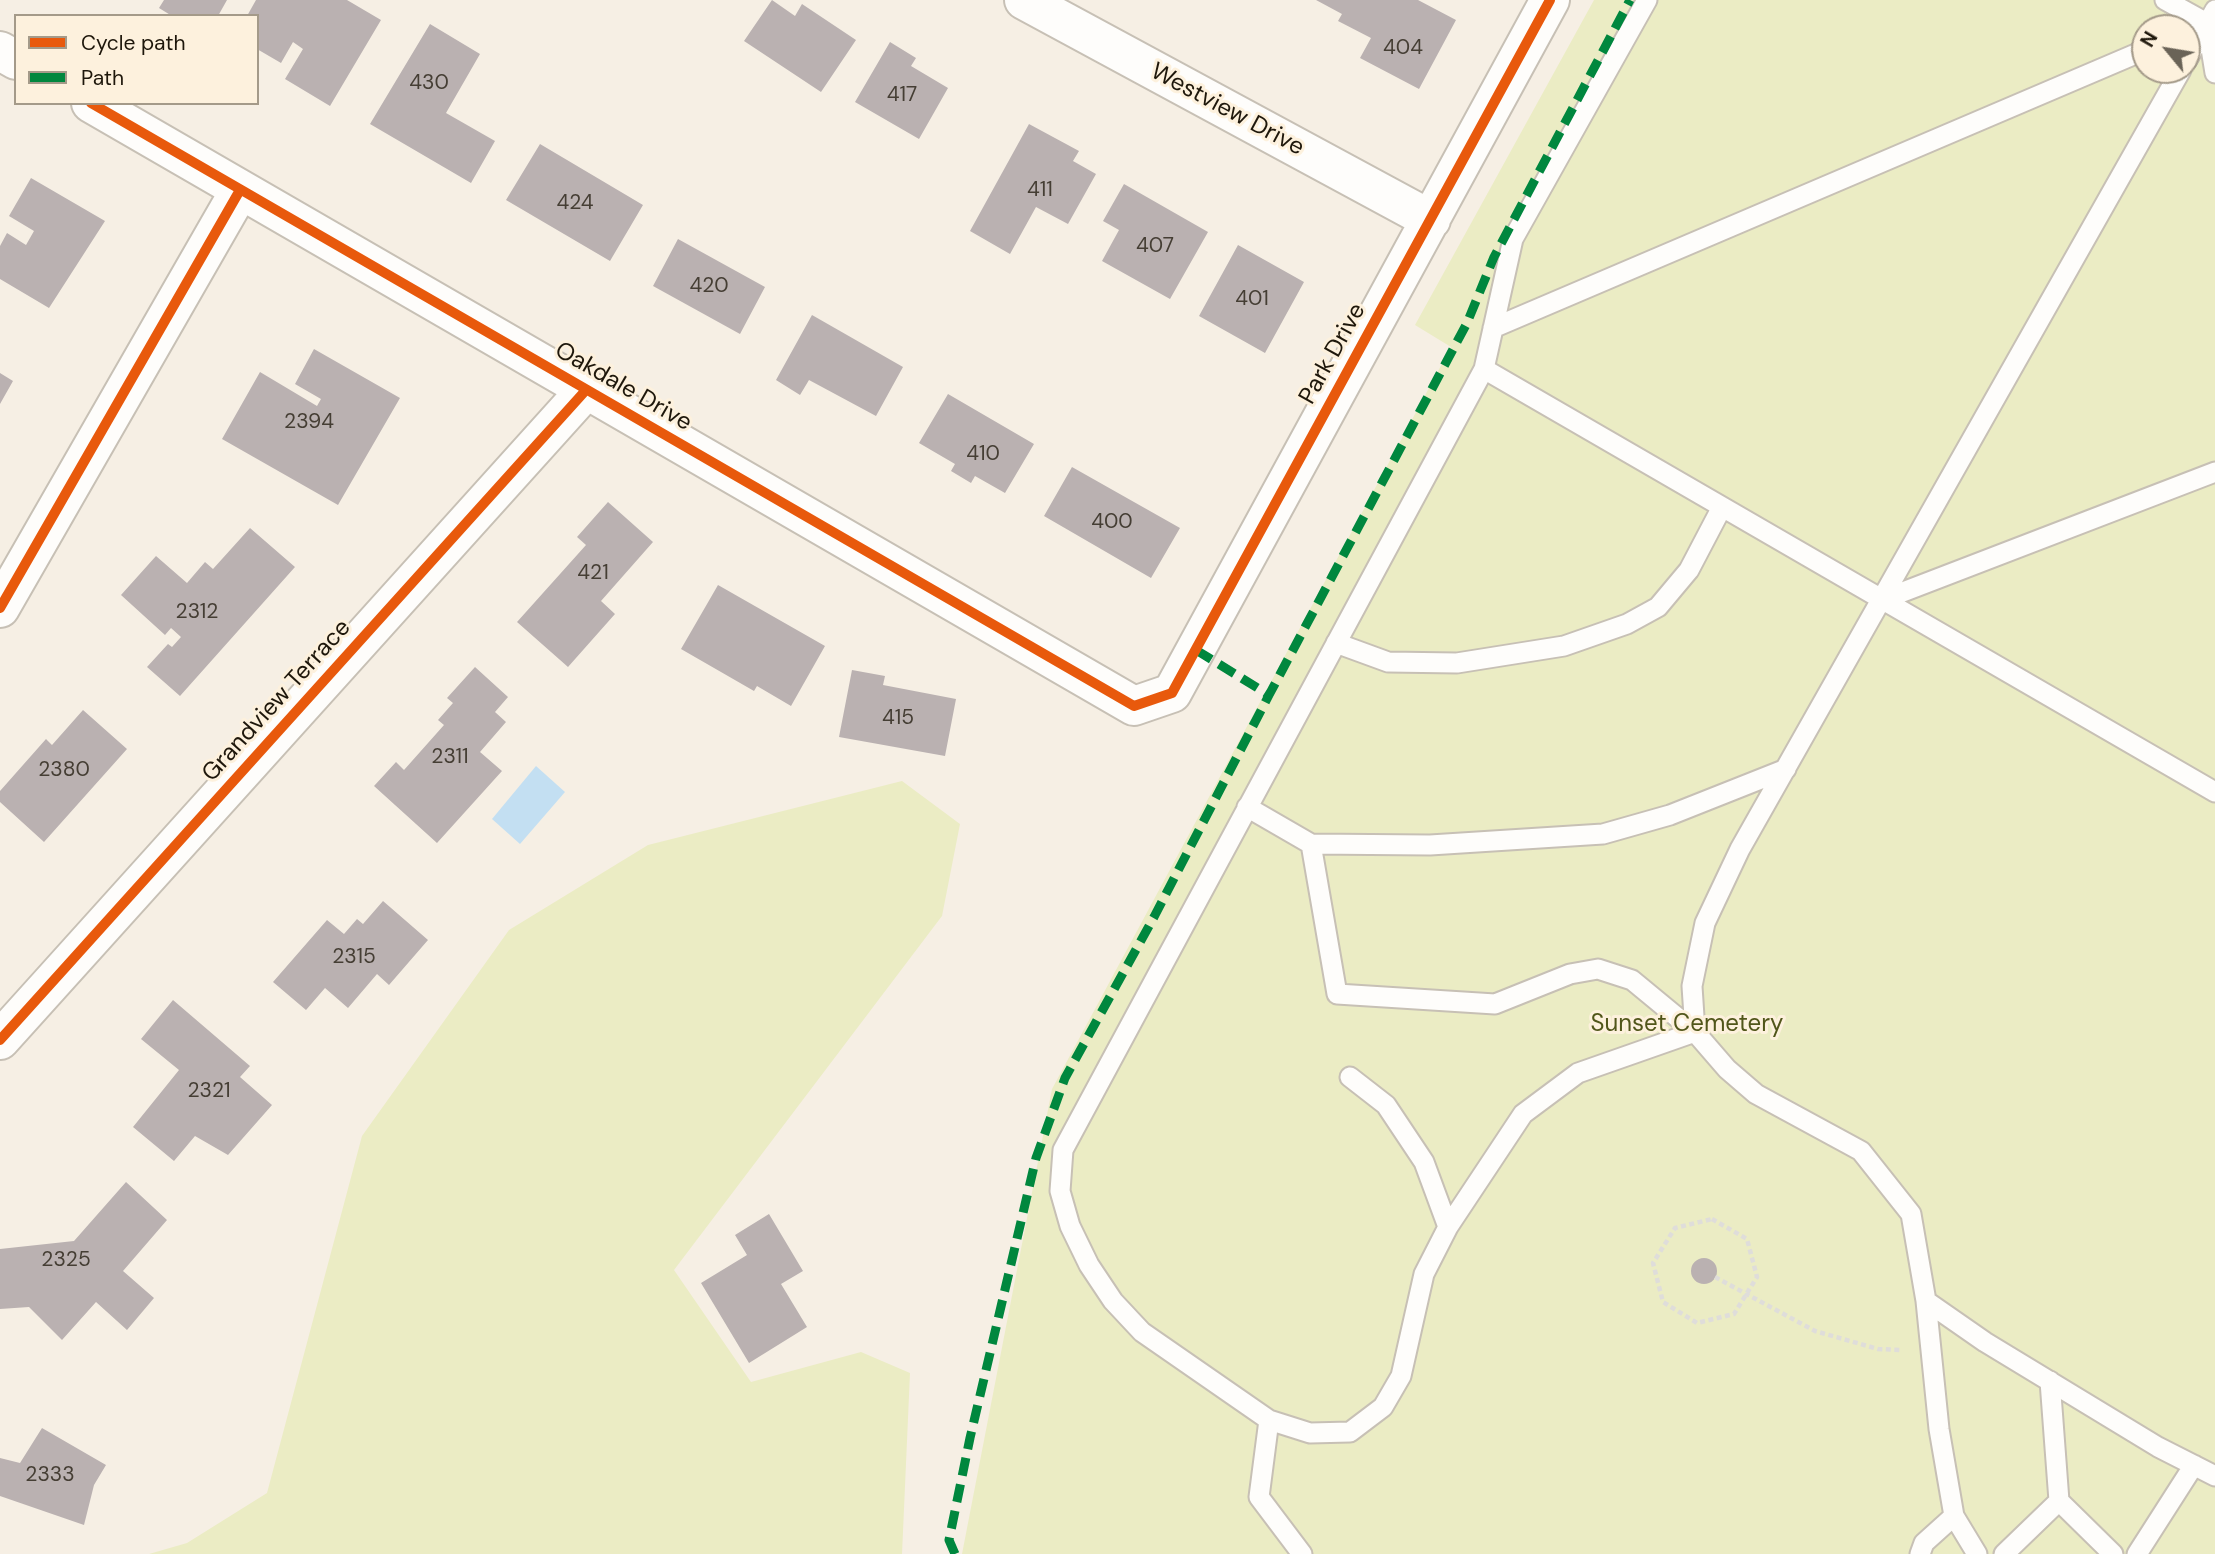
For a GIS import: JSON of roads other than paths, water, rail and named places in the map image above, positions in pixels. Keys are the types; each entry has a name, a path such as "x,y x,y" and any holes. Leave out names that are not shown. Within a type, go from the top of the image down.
{"street":[{"name":"Westview Drive","path":"1024,0 1430,220"},
{"name":"Park Drive","path":"1134,706 1172,694 1550,0"},
{"name":"Oakdale Drive","path":"94,105 1134,706"},
{"path":"0,608 240,190"},
{"name":"Grandview Terrace","path":"0,1040 586,390"}],"lane":[{"path":"1647,0 1513,239 1484,369 1063,1150 1060,1191 1075,1236 1113,1301 1142,1332 1269,1420 1310,1433 1350,1432 1383,1407 1401,1376 1424,1274 1448,1227 1523,1114 1546,1094 1578,1073 1695,1032"},
{"path":"2165,0 2212,20"},
{"path":"2201,38 2212,20"},
{"path":"2212,20 2215,73"},
{"path":"1493,328 2131,56"},
{"path":"1695,1032 1692,986 1705,923 1740,849 2173,84"},
{"path":"1484,369 2215,792"},
{"path":"1882,600 2215,472"},
{"path":"1336,643 1388,662 1457,663 1564,646 1627,624 1658,607 1689,570 1721,507"},
{"path":"1247,807 1311,844 1430,845 1603,834 1670,815 1786,769"},
{"path":"1311,844 1337,994 1495,1004 1570,974 1598,969 1632,980 1695,1032 1727,1069 1756,1094 1861,1151 1911,1214 1926,1301 1938,1429 1954,1517 1977,1554"},
{"path":"1350,1077 1386,1105 1424,1162 1448,1227"},
{"path":"1926,1301 2050,1381 2215,1476"},
{"path":"2050,1381 2059,1501 2112,1554"},
{"path":"1269,1420 1259,1497 1302,1554"},
{"path":"2137,1554 2194,1465"},
{"path":"2004,1554 2059,1501"},
{"path":"1920,1554 1924,1543 1954,1517"}],"water":[{"path":"536,766 565,792 520,844 492,819"}],"park label":[{"name":"Sunset Cemetery","path":"1687,1025"}]}
